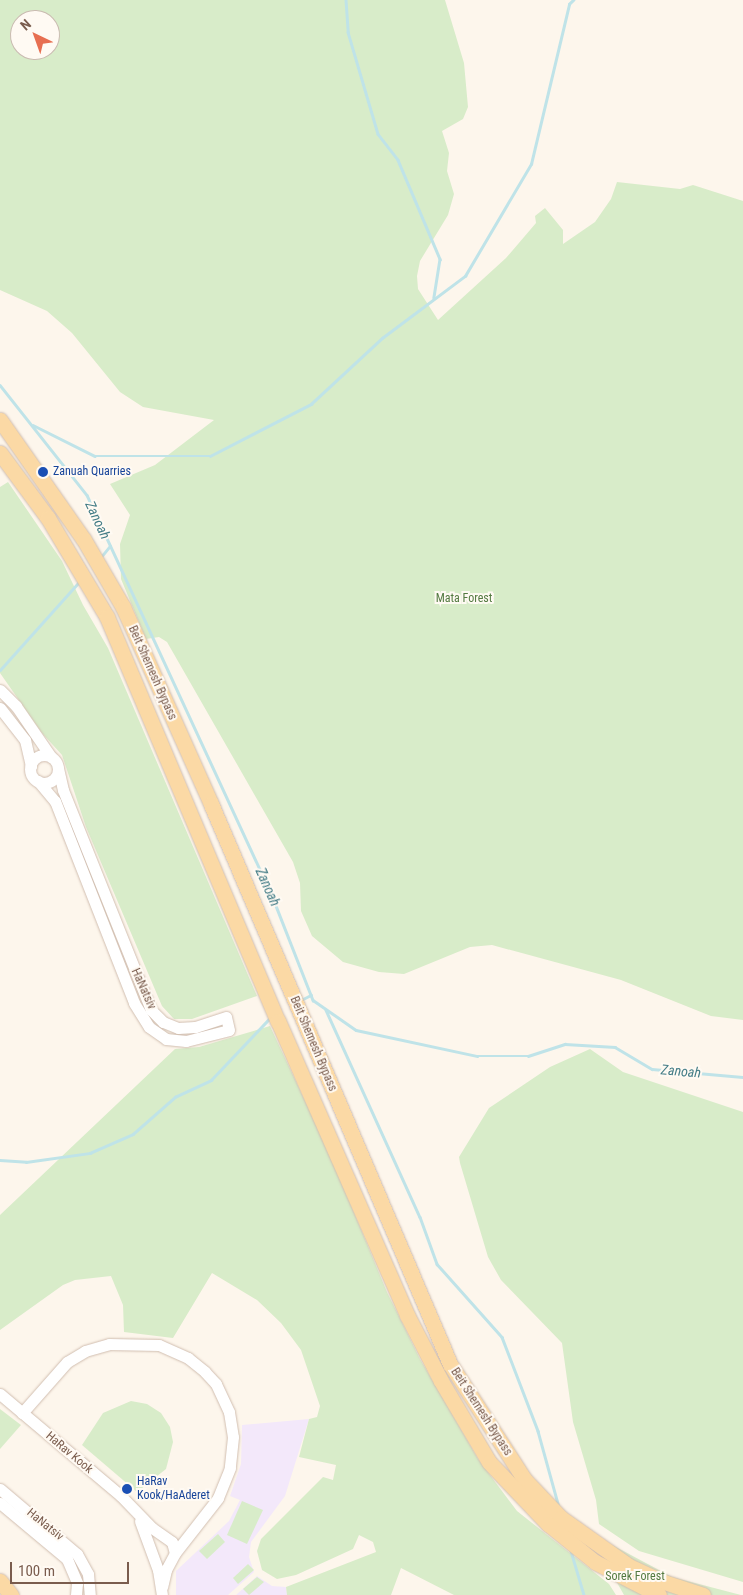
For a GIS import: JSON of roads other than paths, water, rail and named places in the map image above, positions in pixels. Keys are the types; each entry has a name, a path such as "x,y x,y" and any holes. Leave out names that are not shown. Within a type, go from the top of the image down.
{"main road":[{"name":"Beit Shemesh Bypass","path":"0,420 84,540 123,607 211,804 450,1364 524,1479 562,1518 629,1566 664,1582 702,1595"},
{"name":"Beit Shemesh Bypass","path":"0,454 53,526 107,617 302,1075 407,1315 440,1381 489,1462 542,1519 595,1562 659,1595"},
{"path":"0,1581 11,1595"}],"street":[{"path":"0,690 16,706 58,769 52,780 38,781 32,774 25,740 0,708"},
{"path":"31,766 39,756 51,757"},
{"name":"HaNatsiv","path":"38,781 55,801 134,1003 149,1027 166,1039 186,1042 229,1030 226,1017 195,1026 178,1028 163,1022 152,1010 63,790 58,769"},
{"name":"HaRav Kook","path":"22,1413 58,1371 76,1356 109,1344 140,1342 174,1351 197,1364 216,1384 229,1412 233,1437 230,1468 218,1498 174,1556 162,1591"},
{"name":"HaRav Kook","path":"0,1394 165,1538"},
{"name":"HaNatsiv","path":"0,1489 77,1554 88,1574 90,1595"},
{"name":"HaNatsiv","path":"0,1503 67,1559 74,1574 76,1595"},
{"name":"HaRav Kook","path":"136,1512 151,1552 162,1591"},
{"path":"165,1538 174,1543 174,1556 162,1563 151,1552 156,1540 165,1538 201,1520"}],"waterway":[{"path":"346,0 348,32 378,134 398,160 440,259 434,298"},
{"path":"33,425 95,456 210,456 311,404 382,338 465,276 531,164 569,4 573,0"},
{"name":"Zanoah","path":"0,385 87,495 273,898 313,1000 356,1030 477,1056 528,1056 565,1044 615,1047 652,1069 743,1077"},
{"path":"101,557 110,546"},
{"path":"0,670 79,582"},
{"path":"301,1000 311,995"},
{"path":"326,1010 420,1217 437,1264 502,1337 538,1431 559,1507"},
{"path":"0,1160 26,1162 90,1153 133,1134 175,1097 211,1080 268,1020"},
{"path":"571,1551 584,1595"}],"place":[{"name":"Zanuah Quarries","path":"43,472"},
{"name":"HaRav Kook/HaAderet","path":"127,1489"}],"park label":[{"name":"Mata Forest","path":"464,599"},
{"name":"Sorek Forest","path":"635,1577"}]}
